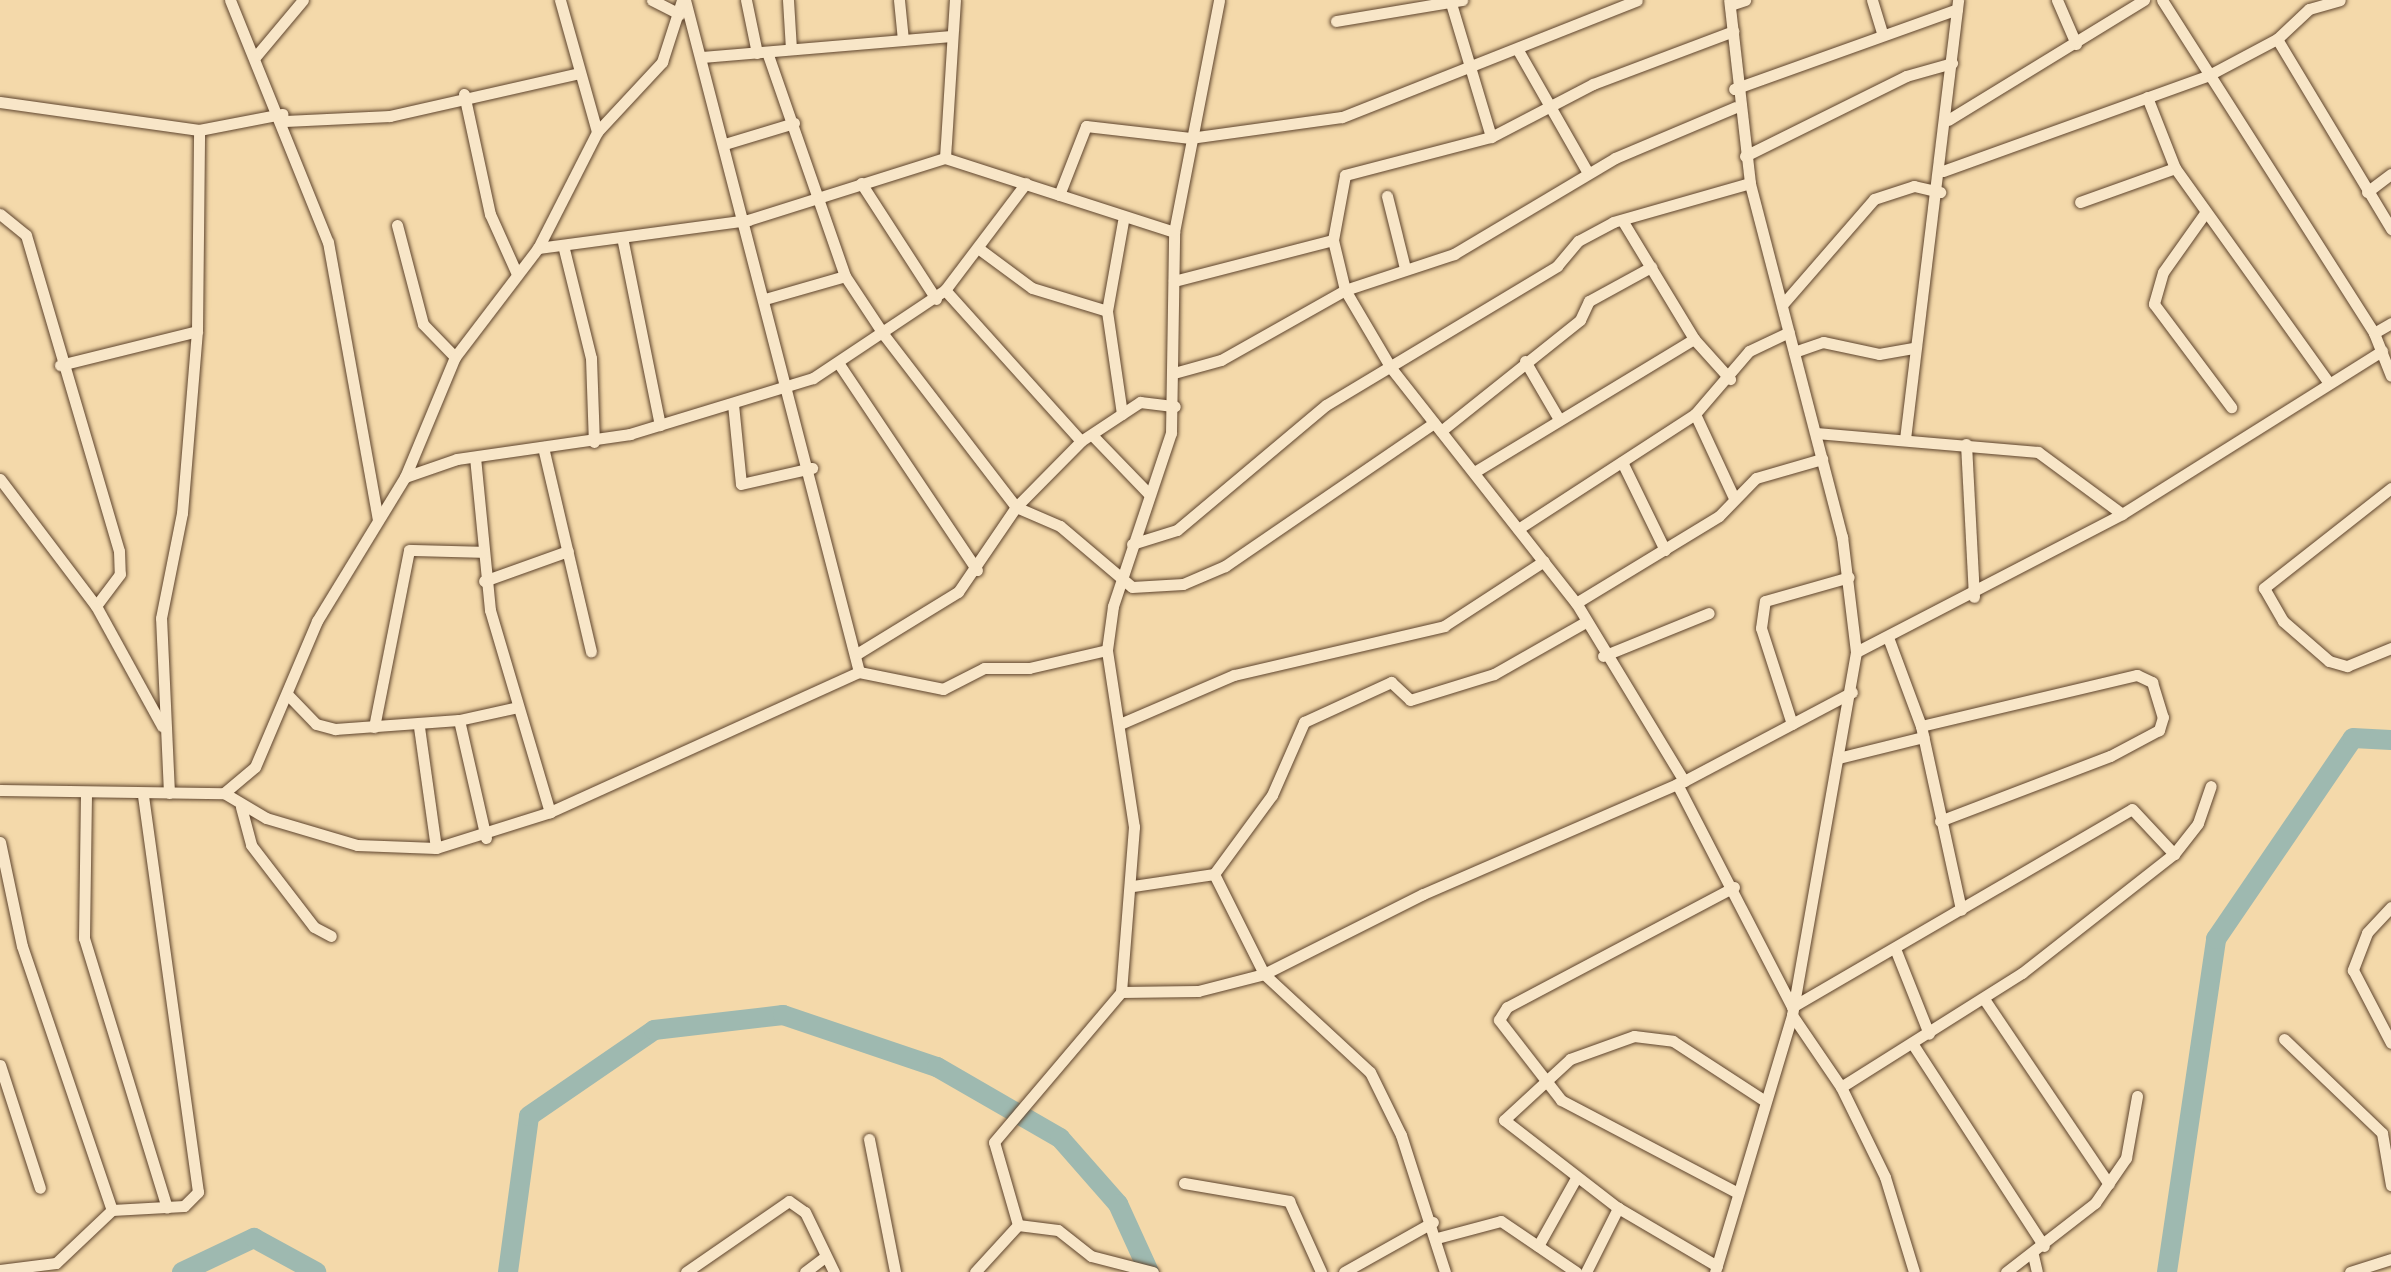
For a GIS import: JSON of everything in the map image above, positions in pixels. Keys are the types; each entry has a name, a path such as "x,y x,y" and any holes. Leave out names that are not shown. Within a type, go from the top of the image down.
{"street":[{"path":"230,0 284,117 342,299 378,518"},
{"path":"256,56 303,0"},
{"path":"560,0 596,132"},
{"path":"652,0 680,14"},
{"path":"0,790 224,793 254,767 317,621 405,478 456,357 538,248 596,132 662,62 684,0"},
{"path":"684,0 728,143 765,300 792,388 859,672"},
{"path":"746,0 762,52 822,195 845,276 884,335 1016,507 1060,526 1121,579 1152,590 1225,566 1437,427 1580,320 1588,301 1651,267"},
{"path":"788,0 791,50"},
{"path":"899,0 904,40"},
{"path":"945,158 954,0"},
{"path":"1018,1225 994,1142 1122,992 1133,886 1120,724 1107,650 1121,579 1175,406 1174,232 1219,0"},
{"path":"1059,196 1086,126 1190,138 1342,117 1468,73 1636,0"},
{"path":"1745,0 1730,3 1736,107 1750,183 1816,433 1849,577 1856,652 1852,692 1792,1011 1762,1099 1716,1269 1618,1208 1504,1125 1542,1082 1570,1058 1656,1035 1762,1099"},
{"path":"1872,0 1882,32"},
{"path":"2057,0 2076,44"},
{"path":"1948,120 2144,0"},
{"path":"2162,0 2374,333 2391,376"},
{"path":"1943,171 2209,75 2277,39 2310,9 2340,0"},
{"path":"1336,20 1454,1 1468,73 1490,137"},
{"path":"1734,89 1958,4 1943,171 1914,348 1906,439"},
{"path":"1733,32 1490,137 1345,175 1333,240 1345,290 1390,368 1476,471 1576,603 1582,624 1680,782 1792,1011 1841,1087 1894,1200 1914,1272"},
{"path":"702,57 951,36"},
{"path":"2277,39 2391,229"},
{"path":"1520,52 1588,173"},
{"path":"1746,156 1906,76 1952,63"},
{"path":"0,102 199,130 284,117 390,116 464,94 579,73"},
{"path":"464,94 490,214 517,274"},
{"path":"2147,97 2174,168 2326,380"},
{"path":"1174,372 1221,360 1345,290 1488,236 1588,173 1736,107"},
{"path":"728,143 794,123"},
{"path":"168,794 160,618 182,512 197,330 199,130"},
{"path":"538,248 748,220 945,158 1026,183 1123,220 1174,232"},
{"path":"2080,202 2174,168"},
{"path":"2367,192 2391,174"},
{"path":"405,478 475,457 594,442 792,388 840,364 941,294 982,251 1026,183"},
{"path":"1132,544 1177,530 1326,405 1622,220 1750,183"},
{"path":"861,184 941,294 1061,427 1087,439 1148,494"},
{"path":"1782,305 1874,199 1914,186 1940,192"},
{"path":"1386,196 1406,268"},
{"path":"2205,212 2162,272 2154,304 2231,407"},
{"path":"0,214 26,234 60,365 118,551 120,574 96,606"},
{"path":"1122,414 1107,310 1123,220"},
{"path":"1622,220 1694,339 1730,380"},
{"path":"397,225 422,324 456,357"},
{"path":"622,237 660,425"},
{"path":"1174,281 1333,240"},
{"path":"563,245 592,358 594,442"},
{"path":"982,251 1032,288 1107,310"},
{"path":"765,300 845,276"},
{"path":"2374,333 2391,323"},
{"path":"60,365 197,330"},
{"path":"1518,529 1695,414 1730,380 1749,351 1789,332"},
{"path":"1476,471 1556,416 1694,339"},
{"path":"1794,352 1823,342 1880,354 1914,348"},
{"path":"1856,652 1889,640 1974,597 2122,514 2326,380 2382,351"},
{"path":"1525,361 1556,416"},
{"path":"840,364 978,570"},
{"path":"855,656 958,592 978,570 1016,507 1087,439 1140,402 1175,406"},
{"path":"733,404 741,484 812,468"},
{"path":"1695,414 1734,498"},
{"path":"1061,427 1065,458"},
{"path":"1816,433 2038,452 2122,514"},
{"path":"1966,444 1974,597"},
{"path":"544,447 590,651"},
{"path":"475,457 484,581 550,812"},
{"path":"1576,603 1665,550 1770,471 1822,459"},
{"path":"1622,462 1665,550"},
{"path":"0,479 96,606 162,727"},
{"path":"2391,488 2264,588 2282,621 2329,661 2347,666 2391,648"},
{"path":"374,728 408,550 483,552"},
{"path":"484,581 568,551"},
{"path":"1120,724 1234,676 1444,626 1544,561"},
{"path":"1792,724 1762,628 1764,601 1849,577"},
{"path":"1603,656 1709,612"},
{"path":"1133,886 1214,874 1272,795 1304,722 1391,682 1410,700 1494,674 1582,624"},
{"path":"1889,640 1922,732 1961,910"},
{"path":"224,793 240,807 357,845 436,848 486,838 550,812 859,672 943,690 984,668 1107,650"},
{"path":"1838,758 2137,675 2152,682 2163,716 2159,730 2110,756 1940,822"},
{"path":"1122,992 1198,991 1264,974 1423,894 1680,782 1852,692"},
{"path":"288,695 324,727 419,727 518,707"},
{"path":"459,720 486,838"},
{"path":"419,727 436,848"},
{"path":"1841,1087 1984,998 2174,854 2198,824 2211,786"},
{"path":"86,794 84,938 167,1208"},
{"path":"0,1270 56,1262 112,1210 167,1208 194,1201 197,1164 143,794"},
{"path":"240,807 251,845 314,927 332,936"},
{"path":"1792,1011 2132,809 2174,854"},
{"path":"0,842 22,946 112,1210"},
{"path":"1214,874 1264,974 1370,1072 1433,1222 1446,1272"},
{"path":"1734,887 1500,1012 1542,1082 1561,1100 1736,1192"},
{"path":"2391,908 2367,934 2354,970 2391,1042"},
{"path":"1896,950 1929,1034"},
{"path":"1984,998 2109,1184"},
{"path":"2284,1039 2382,1133 2391,1185"},
{"path":"1912,1043 2044,1246"},
{"path":"0,1065 40,1188"},
{"path":"2006,1272 2033,1256 2109,1184 2126,1158 2136,1096"},
{"path":"868,1139 895,1272"},
{"path":"1538,1246 1576,1178"},
{"path":"1184,1183 1288,1202 1321,1272"},
{"path":"686,1272 789,1201 805,1212 834,1272"},
{"path":"1586,1272 1618,1208"},
{"path":"1437,1238 1498,1221 1576,1272"},
{"path":"1344,1272 1433,1222"},
{"path":"976,1272 1018,1225"},
{"path":"1018,1225 1058,1230 1091,1256 1152,1272"},
{"path":"2033,1256 2037,1272"},
{"path":"805,1272 825,1258"},
{"path":"2350,1272 2391,1258"}],"waterway":[{"path":"2167,1272 2216,939 2353,738 2391,740"},
{"path":"508,1272 529,1116 654,1030 783,1015 937,1067 1060,1138 1118,1204 1149,1272"},
{"path":"182,1272 254,1238 316,1272"}]}
